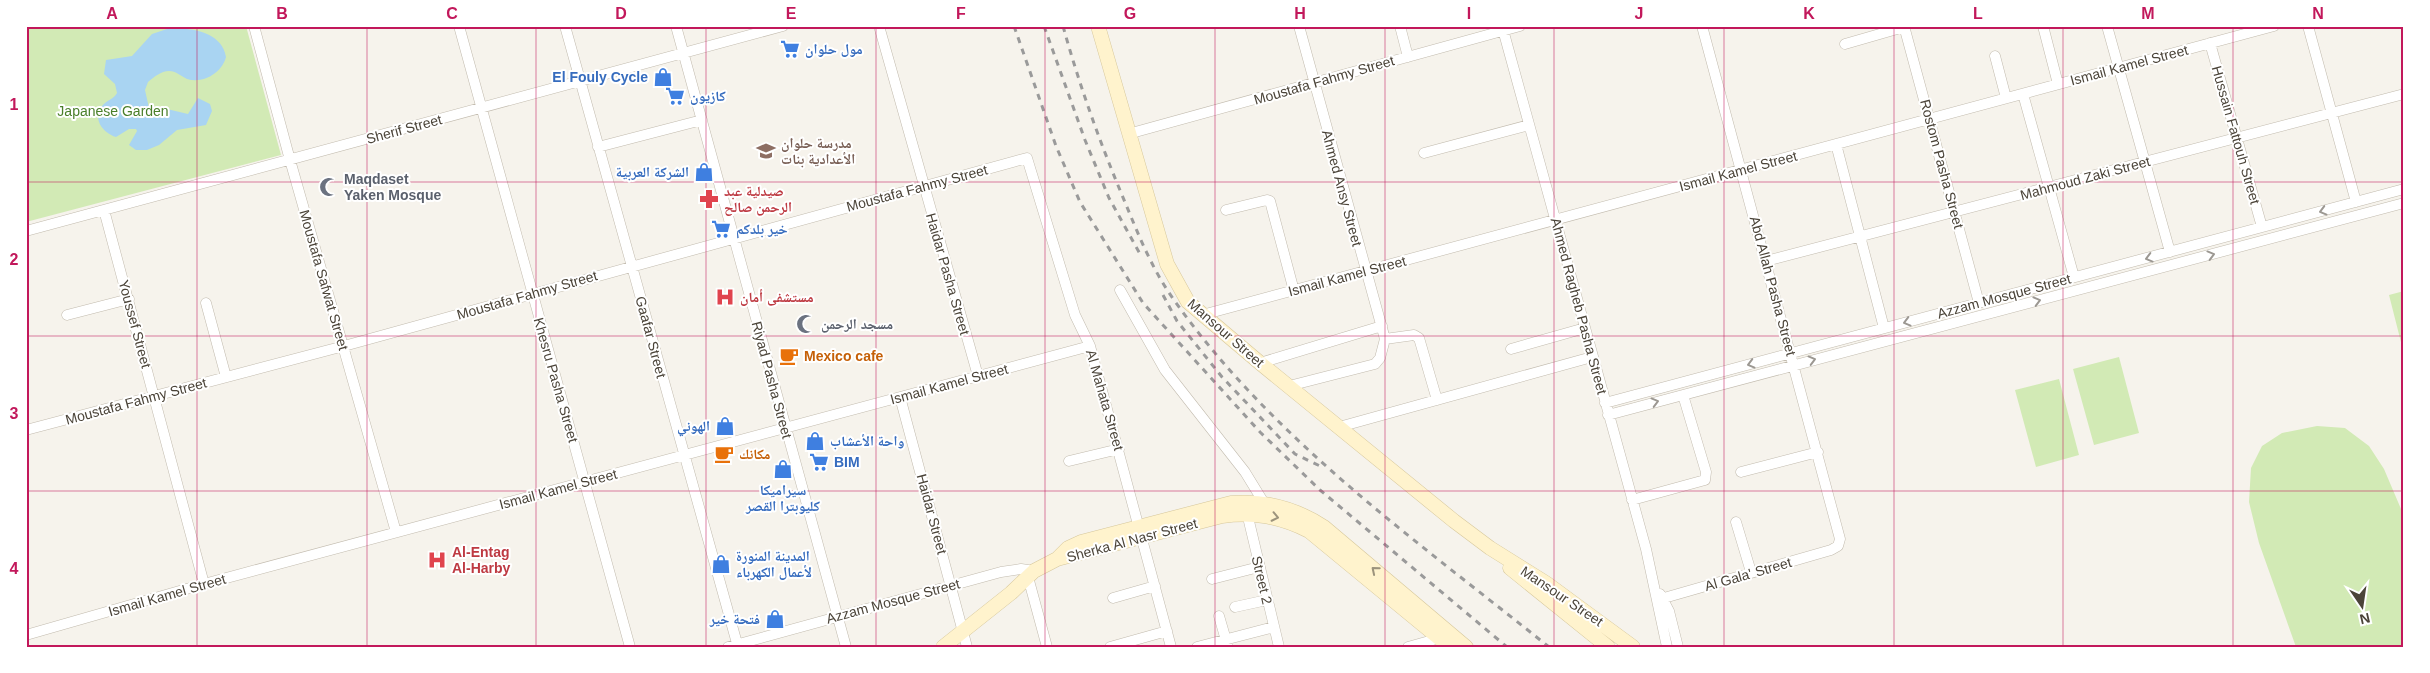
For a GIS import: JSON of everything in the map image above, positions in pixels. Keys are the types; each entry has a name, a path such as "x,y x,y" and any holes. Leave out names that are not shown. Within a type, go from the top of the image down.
{"street":[{"name":"Moustafa Safwat Street","path":"254,26 290,160 396,532"},
{"name":"Khesru Pasha Street","path":"459,26 630,647"},
{"name":"Gaafar Street","path":"565,26 735,646"},
{"name":"Riyad Pasha Street","path":"676,26 846,647"},
{"name":"Sherif Street","path":"26,231 782,26"},
{"name":"Haidar Pasha Street","path":"879,26 978,376"},
{"name":"Mansour Street","path":"1098,26 1167,264 1181,291 1202,315 1490,548 1532,588 1608,647"},
{"name":"Ahmed Ansy Street","path":"1299,26 1385,339"},
{"path":"1400,26 1408,57"},
{"name":"Moustafa Fahmy Street","path":"1128,134 1408,57 1502,29 1520,26"},
{"name":"Abd Allah Pasha Street","path":"1702,26 1840,531 1838,546"},
{"path":"2043,26 2058,84"},
{"path":"2107,26 2170,252"},
{"name":"Ismail Kamel Street","path":"1202,315 2274,26"},
{"path":"2308,26 2356,202"},
{"path":"1845,44 1904,27"},
{"name":"Rostom Pasha Street","path":"1904,27 1979,303"},
{"name":"Ahmed Ragheb Pasha Street","path":"1502,29 1656,586 1678,647"},
{"name":"Hussain Fattouh Street","path":"2210,44 2262,227"},
{"path":"1995,56 2006,98"},
{"path":"2024,94 2074,278"},
{"name":"Mahmoud Zaki Street","path":"1766,261 2404,94"},
{"path":"598,147 702,120"},
{"path":"1424,153 1529,125"},
{"path":"1836,144 1884,328"},
{"name":"Moustafa Fahmy Street","path":"26,430 344,346 632,265 1027,158"},
{"name":"Al Mahata Street","path":"1027,158 1075,316 1090,346 1167,631 1168,646"},
{"name":"Azzam Mosque Street","path":"1605,403 2404,189"},
{"path":"1226,210 1267,200 1270,201 1294,291"},
{"name":"Azzam Mosque Street","path":"1608,415 2404,203"},
{"name":"Youssef Street","path":"104,210 204,584"},
{"path":"1120,290 1165,370 1228,450 1264,503"},
{"path":"67,316 129,299"},
{"path":"206,303 226,377"},
{"path":"1260,363 1382,326"},
{"path":"1511,349 1585,328"},
{"path":"1289,386 1375,364 1380,358 1385,339 1414,335 1418,338 1437,400"},
{"name":"Ismail Kamel Street","path":"26,635 204,584 1090,346"},
{"path":"1339,427 1592,357"},
{"path":"1632,500 1705,480 1706,472 1683,395"},
{"name":"Haidar Street","path":"900,397 962,631 968,647"},
{"path":"1069,461 1119,448"},
{"path":"1741,472 1818,452"},
{"name":"Sherka Al Nasr Street","path":"1140,532 1231,503 1264,503 1296,511 1324,527 1466,647"},
{"name":"Sherka Al Nasr Street","path":"1057,559 1074,544 1222,516 1247,514 1281,518 1308,531 1445,642"},
{"name":"Street 2","path":"1247,514 1279,647"},
{"path":"1736,522 1751,572"},
{"name":"Al Gala' Street","path":"1660,599 1824,552 1838,546"},
{"name":"Mansour Street","path":"1490,548 1546,583 1633,647"},
{"name":"Azzam Mosque Street","path":"735,646 837,615 1011,570 1031,574 1057,559"},
{"path":"1212,579 1259,567"},
{"path":"943,647 1031,574 1047,647"},
{"path":"1113,598 1155,586"},
{"name":"Ahmed Ragheb Pasha Street","path":"1660,599 1668,647"},
{"path":"1235,607 1267,600"},
{"path":"1219,616 1227,643"},
{"path":"1197,647 1227,643 1274,627"},
{"path":"1110,647 1167,631"},
{"path":"1408,647 1445,642"}],"green space":[{"name":"Japanese Garden","path":"26,26 246,26 281,155 26,222"},
{"path":"2404,291 2404,354 2389,295"},
{"path":"2119,357 2139,433 2094,445 2073,369"},
{"path":"2059,379 2079,455 2036,467 2015,390"},
{"path":"2317,426 2345,428 2369,446 2384,469 2404,516 2404,647 2296,647 2259,543 2249,502 2251,468 2262,446 2282,433"}],"water":[{"path":"167,29 194,30 211,36 223,48 226,57 224,63 216,72 199,80 187,79 172,71 166,71 148,82 145,90 149,108 153,112 167,109 188,114 198,98 210,104 212,111 206,125 177,130 159,145 147,150 136,150 129,145 137,131 136,129 129,129 116,137 100,125 99,111 117,93 115,84 104,74 106,60 132,56 152,34"}],"railway":[{"path":"1014,26 1056,146 1080,202 1143,303 1260,432 1320,490 1507,647"},
{"path":"1044,26 1085,140 1109,198 1140,254"},
{"path":"1063,26 1097,133 1145,249 1166,288 1213,351 1301,443 1349,486 1398,528 1549,647"},
{"path":"1163,295 1177,321 1222,377 1295,454 1320,466"}],"place":[{"name":"مول حلوان","path":"790,49"},
{"name":"El Fouly Cycle","path":"663,77"},
{"name":"كازيون","path":"675,96"},
{"name":"مدرسة حلوان الأعدادية بنات","path":"766,151"},
{"name":"الشركة العربية","path":"704,172"},
{"name":"Maqdaset Yaken Mosque","path":"329,187"},
{"name":"صيدلية عبد الرحمن صالح","path":"709,199"},
{"name":"خير بلدكم","path":"721,229"},
{"name":"مستشفى أمان","path":"725,297"},
{"name":"مسجد الرحمن","path":"806,324"},
{"name":"Mexico cafe","path":"789,356"},
{"name":"الهوني","path":"725,426"},
{"name":"واحة الأعشاب","path":"815,441"},
{"name":"مكانك","path":"724,454"},
{"name":"BIM","path":"819,462"},
{"name":"سيراميكا كليوبترا القصر","path":"783,469"},
{"name":"Al-Entag Al-Harby","path":"437,560"},
{"name":"المدينة المنورة لأعمال الكهرباء","path":"721,564"},
{"name":"فتحة خير","path":"775,619"}]}
